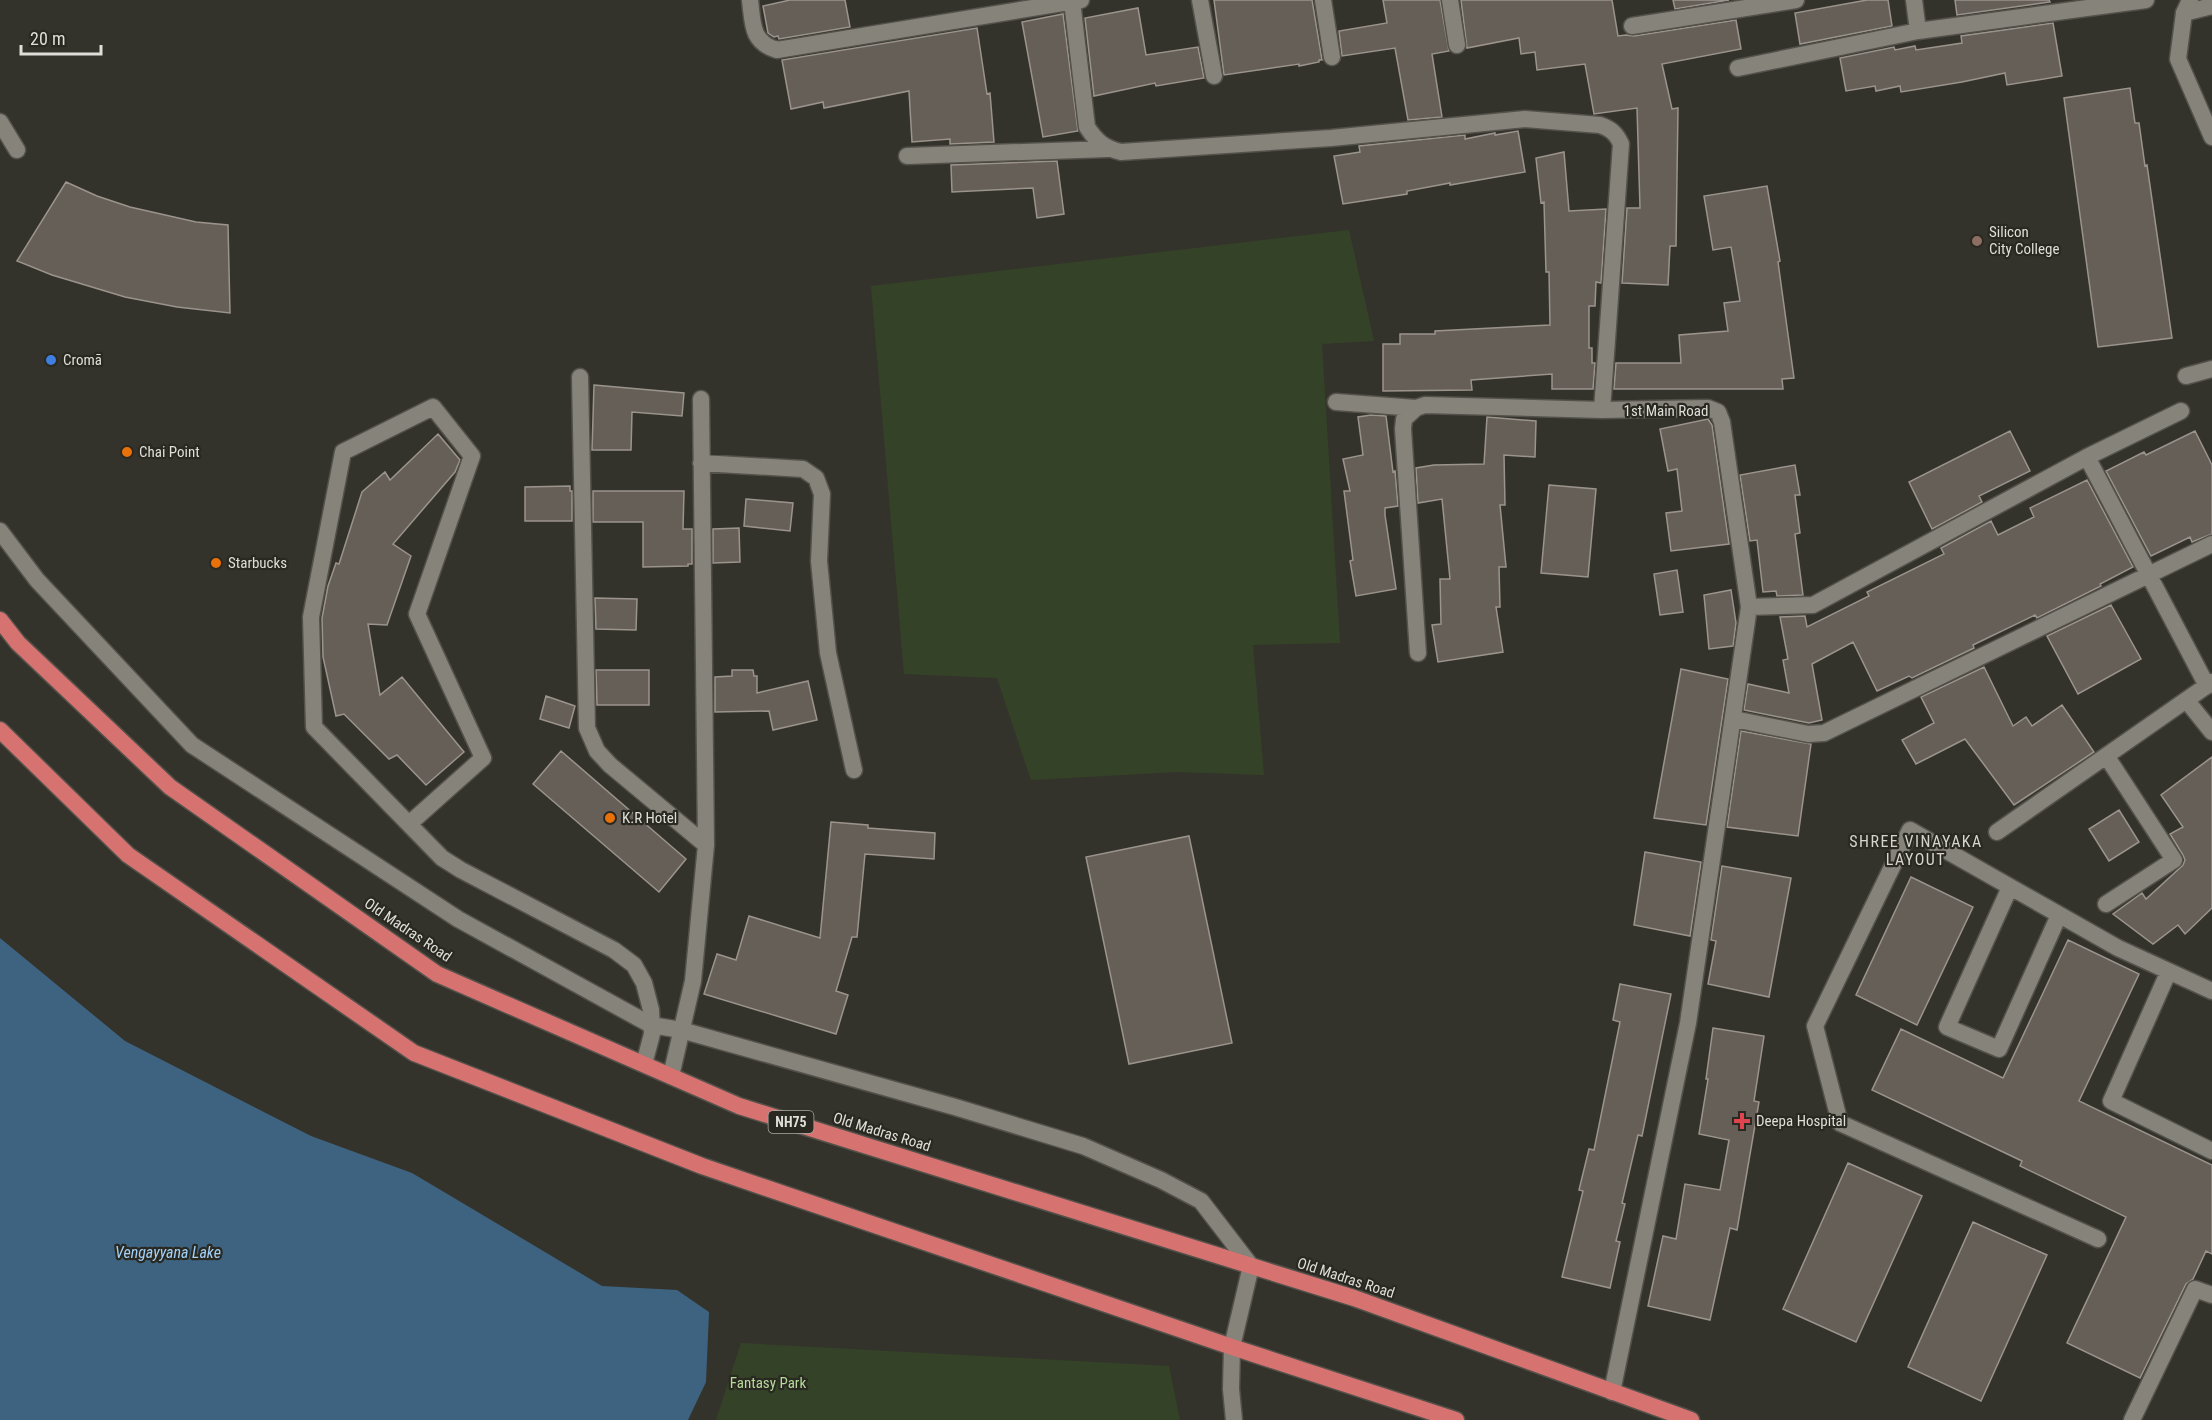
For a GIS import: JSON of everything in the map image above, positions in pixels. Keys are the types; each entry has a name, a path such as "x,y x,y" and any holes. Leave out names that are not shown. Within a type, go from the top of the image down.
{"highway":[{"name":"Old Madras Road","path":"0,620 18,644 170,786 437,974 739,1106 1354,1298 1691,1420"},
{"path":"0,730 128,855 414,1053 702,1166 1232,1347 1456,1420"}],"street":[{"path":"750,0 758,39 765,46 777,50 1077,1 1087,127 1094,138 1107,149"},
{"path":"1200,0 1214,76"},
{"path":"1323,0 1332,57"},
{"path":"1450,0 1457,45"},
{"path":"1632,26 1796,0"},
{"path":"1914,0 1918,31"},
{"path":"1738,68 1918,31 2146,0"},
{"path":"2212,6 2187,7 2178,59 2212,137"},
{"path":"907,156 1107,149 1121,152 1331,138 1525,119 1600,125 1609,128 1617,134 1621,144 1602,410"},
{"path":"0,122 17,150"},
{"path":"2186,376 2212,369"},
{"path":"580,377 587,728 597,751 610,765 706,845"},
{"path":"671,1076 693,981 706,845 701,399"},
{"name":"1st Main Road","path":"1335,402 1416,408 1425,405 1602,410 1708,408 1718,412 1722,422 1749,607"},
{"path":"409,824 483,758 417,614 472,456 433,406 343,452 311,617 315,727 409,824 442,858 460,870 614,950 634,965 644,983 651,1010 652,1034 644,1064"},
{"path":"1416,408 1404,419 1403,429 1418,653"},
{"path":"1612,1392 1688,1023 1749,607 1813,605 2087,457 2181,411"},
{"path":"1997,832 2210,684 2087,457"},
{"path":"701,463 803,469 816,478 822,494 819,561 828,652 854,770"},
{"path":"0,531 37,580 192,745 458,919 651,1025 681,1030 955,1107 1083,1146 1161,1180 1201,1201 1251,1266 1232,1347 1231,1389 1234,1420"},
{"path":"1734,719 1808,734 1824,733 2212,544"},
{"path":"2187,701 2212,732"},
{"path":"2106,904 2174,860 2107,757"},
{"path":"2098,1239 1840,1123 1815,1026 1910,830 2118,948 2168,973 2212,991"},
{"path":"2010,887 1947,1027 1999,1049 2059,915"},
{"path":"2168,973 2111,1101 2212,1151"},
{"path":"2132,1420 2195,1289 2212,1295"}],"green space":[{"path":"1349,230 1374,341 1322,344 1340,643 1253,645 1264,775 1177,772 1031,780 997,678 904,674 871,286"},
{"name":"Fantasy Park","path":"741,1343 1169,1366 1180,1420 716,1420"}],"water":[{"name":"Vengayyana Lake","path":"0,938 125,1041 311,1136 412,1173 602,1286 677,1290 709,1312 706,1382 688,1420 0,1420"}],"building":[{"path":"790,0 845,0 850,27 779,39 778,36 774,37 768,33 763,6"},
{"path":"1214,0 1312,0 1322,60 1299,66 1299,64 1224,75"},
{"path":"1383,0 1440,0 1449,51 1432,54 1442,117 1408,120 1395,48 1342,56 1339,31 1387,23"},
{"path":"1461,0 1612,0 1618,36 1634,36 1736,20 1741,49 1662,64 1672,109 1678,108 1676,246 1670,246 1668,285 1622,283 1627,208 1640,208 1637,108 1594,114 1585,64 1537,70 1535,52 1521,54 1519,38 1467,48"},
{"path":"1673,0 1729,0 1675,9"},
{"path":"1867,0 1888,0 1892,26 1800,44 1795,13"},
{"path":"1955,0 2049,0 2050,2 1957,15"},
{"path":"1138,8 1146,55 1198,47 1204,78 1156,86 1155,83 1094,96 1085,18"},
{"path":"1063,14 1078,131 1043,137 1022,22"},
{"path":"2053,23 2062,76 2007,85 2005,73 1901,92 1900,86 1876,91 1875,86 1846,91 1840,58 1894,47 1895,50 1915,46 1916,50 1962,43 1961,36"},
{"path":"977,28 987,94 990,93 994,142 950,144 950,139 912,142 909,91 824,108 823,102 791,109 782,60"},
{"path":"2130,88 2135,123 2139,123 2145,166 2147,165 2172,338 2098,347 2064,98"},
{"path":"1518,131 1525,172 1450,185 1450,183 1407,191 1407,194 1343,204 1334,156 1360,152 1359,146 1465,135 1465,139"},
{"path":"1564,152 1569,211 1606,209 1601,283 1596,282 1595,306 1589,306 1589,348 1592,348 1592,363 1595,363 1593,389 1552,389 1552,374 1471,380 1472,390 1383,391 1383,344 1400,344 1400,334 1435,334 1435,331 1550,325 1544,202 1541,203 1536,158"},
{"path":"1057,161 1064,214 1037,218 1033,188 952,192 951,165"},
{"path":"66,182 130,207 196,222 228,225 230,313 177,307 125,297 52,275 17,261"},
{"path":"1767,186 1780,261 1778,262 1794,378 1782,379 1783,389 1614,389 1616,363 1681,363 1679,335 1728,331 1724,303 1740,301 1731,247 1713,250 1704,196"},
{"path":"594,385 684,393 682,416 632,412 631,450 592,450"},
{"path":"1386,416 1393,472 1395,471 1398,506 1385,508 1385,515 1396,589 1356,596 1350,561 1353,560 1344,491 1350,491 1343,459 1363,455 1358,417"},
{"path":"1487,417 1536,421 1535,457 1504,455 1505,505 1500,505 1506,567 1499,567 1500,607 1496,607 1503,652 1438,662 1432,625 1441,624 1440,579 1450,579 1442,499 1418,503 1416,468 1434,465 1484,464"},
{"path":"1708,419 1712,425 1729,544 1671,551 1666,513 1682,511 1677,469 1668,471 1660,429"},
{"path":"2010,431 2030,471 1979,496 1982,502 1932,529 1909,482"},
{"path":"2195,431 2212,465 2212,534 2192,542 2190,537 2151,556 2106,471 2144,452 2146,455"},
{"path":"438,434 460,460 455,472 393,544 411,556 387,625 368,624 380,695 402,677 464,752 426,785 397,755 389,759 344,714 336,716 323,657 322,618 328,586 336,563 339,564 362,492 385,472 390,480"},
{"path":"1795,465 1800,495 1795,495 1800,533 1795,534 1803,595 1777,596 1776,591 1763,592 1757,540 1750,541 1740,475"},
{"path":"2087,480 2133,567 2037,618 2035,615 1912,678 1909,676 1877,691 1853,642 1812,664 1822,720 1809,723 1744,710 1748,684 1789,693 1783,660 1788,659 1780,617 1805,616 1807,627 1869,596 1867,592 1944,554 1941,548 1991,521 1998,535 2034,517 2030,508"},
{"path":"1549,485 1596,489 1588,577 1541,573"},
{"path":"570,486 572,521 525,521 525,487"},
{"path":"593,491 684,491 683,529 692,529 692,564 643,567 643,522 593,522"},
{"path":"746,499 793,503 790,531 744,526"},
{"path":"739,528 740,562 713,563 713,529"},
{"path":"1677,570 1683,612 1660,615 1654,574"},
{"path":"1731,590 1736,623 1733,646 1709,649 1704,595"},
{"path":"595,598 637,599 636,630 596,629"},
{"path":"2111,605 2141,659 2078,694 2047,636"},
{"path":"1984,667 2013,726 2026,717 2032,726 2062,705 2094,752 2014,805 1965,739 1916,764 1902,740 1934,723 1921,697"},
{"path":"1681,669 1728,679 1706,825 1654,818"},
{"path":"596,670 649,670 649,705 597,705"},
{"path":"732,670 753,670 754,676 757,676 757,693 808,681 817,720 773,730 769,711 715,712 715,677 732,676"},
{"path":"546,696 575,706 569,728 540,719"},
{"path":"1741,731 1811,744 1798,836 1727,827"},
{"path":"561,751 686,859 659,892 533,784"},
{"path":"2212,757 2212,908 2185,934 2178,925 2153,944 2113,914 2142,893 2146,899 2183,865 2185,860 2183,855 2170,834 2183,827 2161,795"},
{"path":"2119,810 2139,842 2109,861 2089,829"},
{"path":"831,822 868,825 868,828 935,833 934,859 865,854 857,937 852,937 836,991 848,995 836,1034 704,994 717,954 736,960 749,916 820,938"},
{"path":"1189,836 1232,1043 1129,1064 1086,857"},
{"path":"1645,852 1701,862 1690,936 1634,925"},
{"path":"1722,866 1791,878 1769,997 1708,984 1716,941 1711,940"},
{"path":"1911,877 1973,907 1917,1025 1856,995"},
{"path":"2068,940 2139,974 2079,1101 2212,1165 2212,1254 2206,1251 2193,1279 2186,1284 2140,1378 2067,1343 2126,1217 2020,1166 2022,1161 1872,1090 1901,1029 2003,1078"},
{"path":"1620,984 1671,994 1642,1136 1638,1135 1622,1203 1625,1204 1616,1241 1620,1242 1610,1288 1562,1277 1583,1191 1579,1190 1589,1149 1594,1150 1620,1022 1613,1020"},
{"path":"1713,1028 1764,1036 1754,1101 1759,1102 1737,1230 1730,1228 1710,1320 1648,1306 1663,1236 1676,1239 1685,1184 1720,1190 1729,1140 1699,1134"},
{"path":"1848,1163 1922,1196 1856,1342 1783,1309"},
{"path":"1973,1222 2047,1255 1981,1401 1908,1367"}],"place":[{"name":"Silicon City College","path":"1977,241"},
{"name":"Cromā","path":"51,360"},
{"name":"Chai Point","path":"127,452"},
{"name":"Starbucks","path":"216,563"},
{"name":"K.R Hotel","path":"610,818"},
{"name":"Deepa Hospital","path":"1742,1121"}],"district":[{"name":"SHREE VINAYAKA LAYOUT","path":"1916,850"}]}
